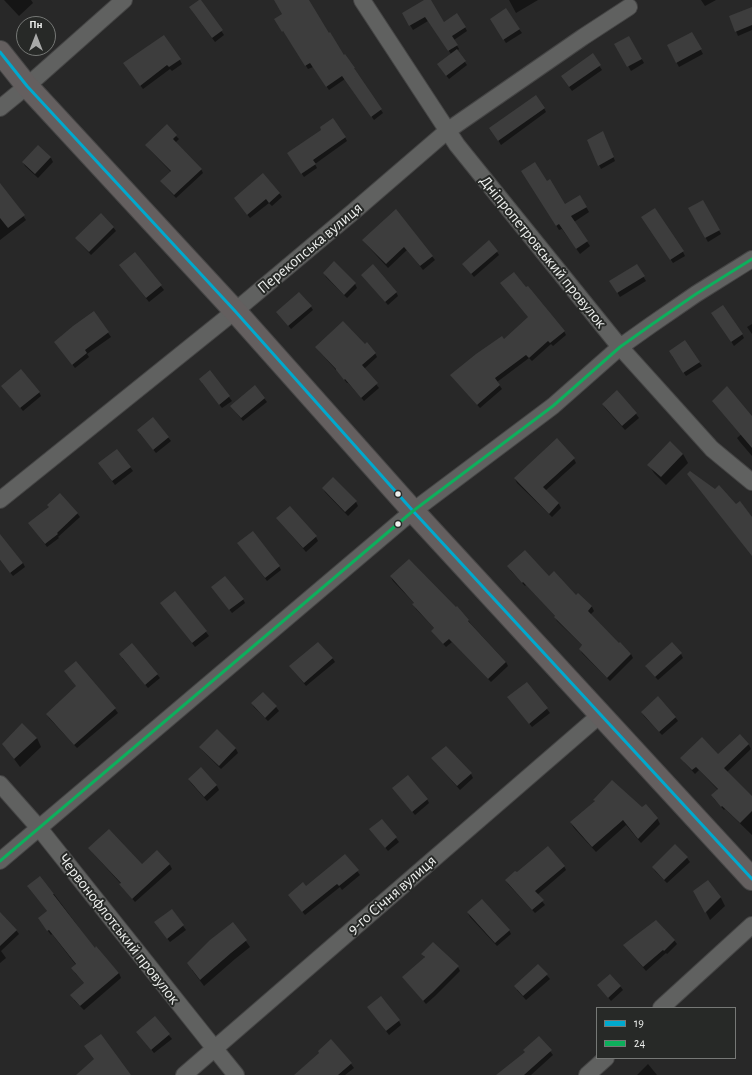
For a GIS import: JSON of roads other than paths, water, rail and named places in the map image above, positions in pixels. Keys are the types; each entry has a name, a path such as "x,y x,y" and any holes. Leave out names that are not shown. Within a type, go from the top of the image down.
{"main road":[{"path":"0,52 27,86 235,311 413,511 752,879"}],"street":[{"path":"0,108 124,0"},
{"name":"Дніпропетровський провулок","path":"362,0 457,145 620,347 712,449 752,482"},
{"name":"Перекопська вулиця","path":"0,500 235,311 447,131 583,37 629,8"},
{"path":"0,861 413,511 553,406 620,347 696,294 752,259"},
{"name":"9-го Січня вулиця","path":"184,1075 600,715"},
{"name":"Червонофлотський провулок","path":"0,784 39,828 236,1075"},
{"path":"662,1007 752,925"},
{"path":"587,1075 605,1059"}]}
